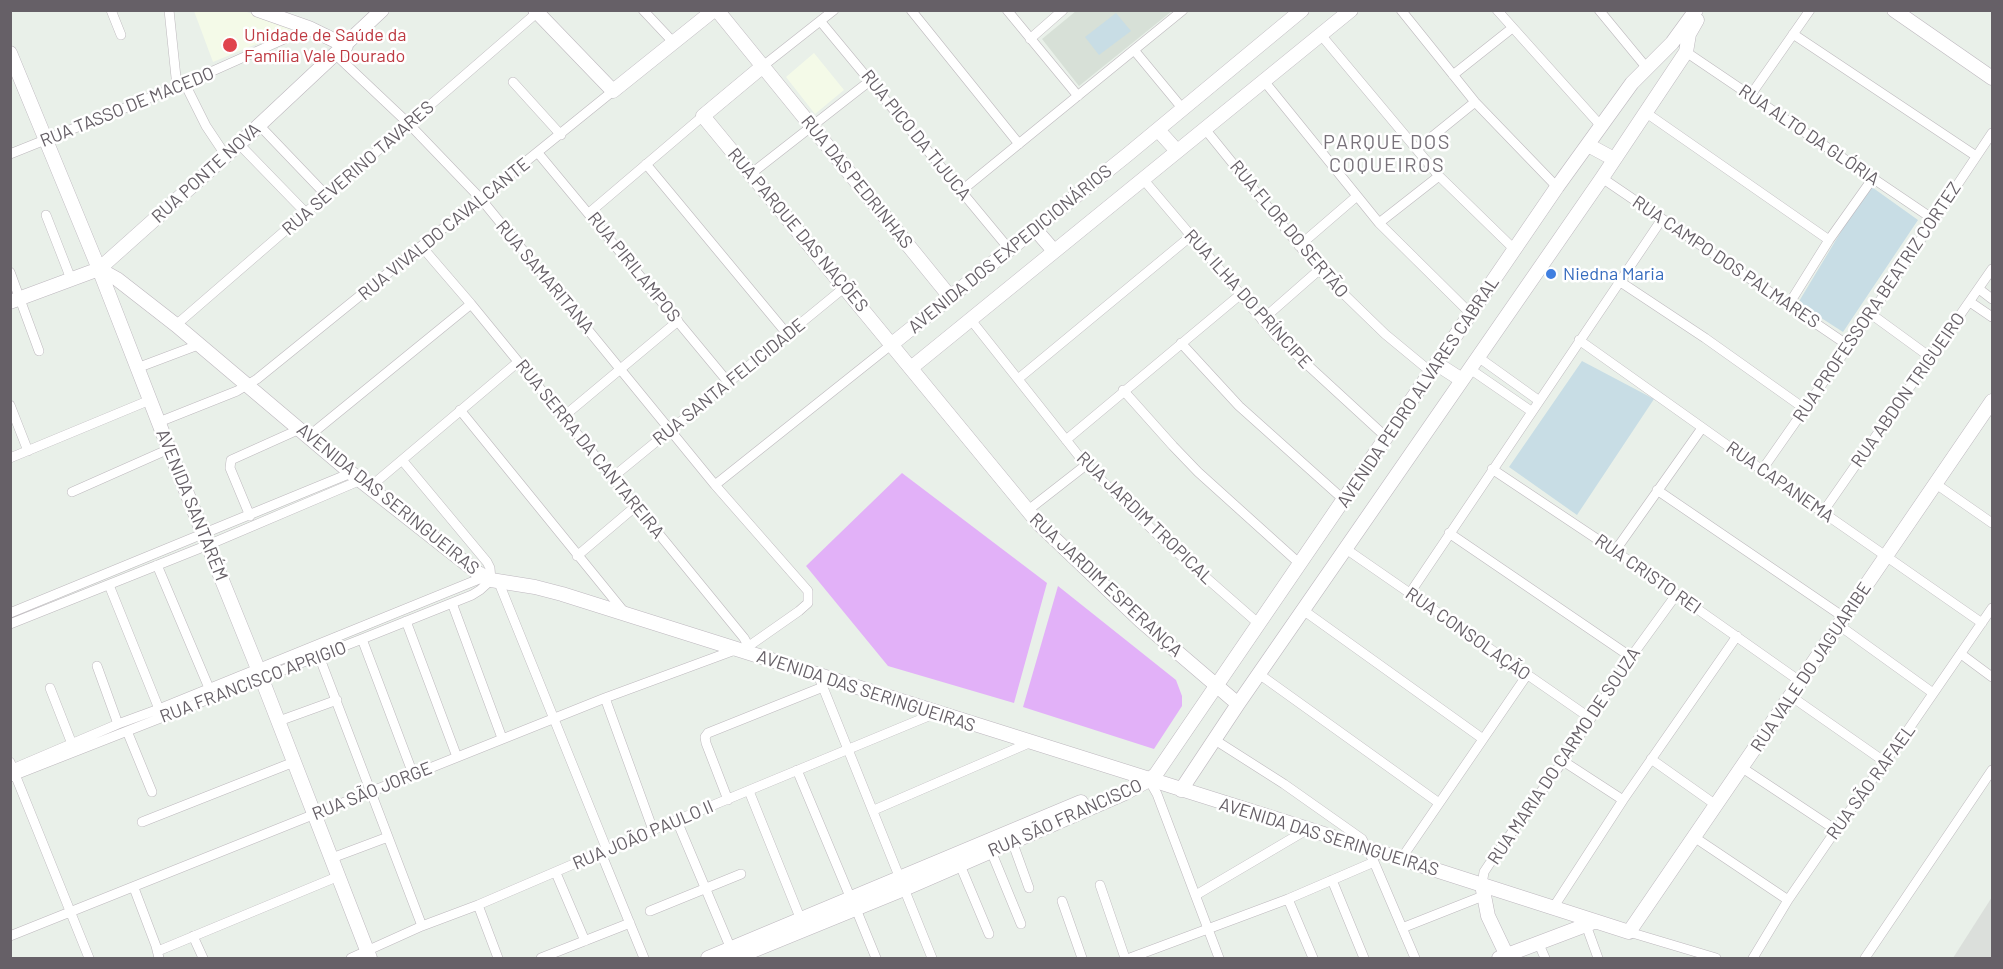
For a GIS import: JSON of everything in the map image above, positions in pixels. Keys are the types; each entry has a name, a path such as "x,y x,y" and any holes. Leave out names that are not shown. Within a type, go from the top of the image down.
{"street":[{"path":"111,10 121,35"},
{"path":"169,10 181,85 226,156"},
{"path":"258,10 309,28 341,50"},
{"name":"RUA PONTE NOVA","path":"16,301 99,269 226,156 382,10"},
{"path":"643,10 674,43"},
{"name":"RUA VIVALDO CAVALCANTE","path":"159,422 247,386 716,10"},
{"name":"RUA DAS PEDRINHAS","path":"716,10 951,298"},
{"path":"589,213 763,66 834,10"},
{"path":"911,10 1019,144"},
{"path":"1007,10 1078,96"},
{"path":"1030,39 1063,10"},
{"path":"961,191 1183,10"},
{"name":"AVENIDA DOS EXPEDICIONÁRIOS","path":"715,485 951,298 1302,10"},
{"name":"AVENIDA DOS EXPEDICIONÁRIOS","path":"911,369 1351,10"},
{"path":"1401,10 1475,102 1557,187"},
{"path":"1497,10 1511,29 1601,126"},
{"path":"1599,10 1646,67"},
{"name":"AVENIDA PEDRO ALVARES CABRAL","path":"1149,780 1165,763 1557,187 1646,67 1672,43 1696,10"},
{"name":"AVENIDA PEDRO ALVARES CABRAL","path":"1181,790 1602,178 1686,52 1691,29 1703,10"},
{"path":"1750,96 1810,10"},
{"path":"1894,10 1989,74"},
{"path":"537,11 613,91"},
{"name":"RUA SEVERINO TAVARES","path":"176,325 537,11"},
{"name":"RUA PICO DA TIJUCA","path":"821,22 1010,250"},
{"name":"RUA TASSO DE MACEDO","path":"10,154 181,85 309,28"},
{"path":"1453,75 1511,29"},
{"path":"1793,34 1976,156"},
{"path":"1321,35 1438,176 1514,249"},
{"name":"RUA SAMARITANA","path":"341,50 480,199 715,485 808,591 809,600 799,611 751,650"},
{"path":"1134,50 1182,108"},
{"name":"RUA ALTO DA GLÓRIA","path":"1686,52 1933,219"},
{"name":"AVENIDA SANTARÉM","path":"10,53 260,673 369,955"},
{"path":"752,173 870,80"},
{"path":"1264,81 1379,223 1471,314"},
{"path":"513,82 561,135"},
{"path":"1417,149 1475,102"},
{"path":"1645,112 1829,240"},
{"name":"RUA PARQUE DAS NAÇÕES","path":"704,116 892,344"},
{"path":"259,124 326,195"},
{"name":"RUA FLOR DO SERTÃO","path":"1205,129 1319,270 1385,334 1434,368"},
{"path":"1158,130 1177,151"},
{"name":"RUA PROFESSORA BEATRIZ CORTEZ","path":"1762,470 1871,314 1992,133"},
{"path":"239,144 306,213"},
{"path":"1588,144 1614,159"},
{"name":"RUA PIRILAMPOS","path":"538,153 728,382"},
{"path":"646,164 788,335"},
{"path":"1379,223 1438,176"},
{"name":"RUA CAMPO DOS PALMARES","path":"1602,178 1697,240 1849,346"},
{"path":"1789,304 1829,240 1873,178"},
{"name":"RUA ILHA DO PRÍNCIPE","path":"1143,179 1262,320 1304,363 1386,437"},
{"path":"1299,246 1357,196"},
{"path":"46,215 71,279"},
{"path":"1410,593 1662,219"},
{"path":"1035,229 1054,251"},
{"path":"1018,378 1191,236"},
{"name":"RUA SERRA DA CANTAREIRA","path":"422,247 613,477 751,650"},
{"name":"AVENIDA DAS SERINGUEIRAS","path":"99,269 117,279 176,325 361,480 492,579 535,587 735,650 751,650 821,681 936,713 1368,848 1482,890 1553,908 1590,924 1629,932 1711,958"},
{"name":"RUA ABDON TRIGUEIRO","path":"1823,512 1992,269"},
{"path":"1262,320 1319,270"},
{"path":"10,272 16,301 39,351"},
{"path":"1619,281 1805,409"},
{"name":"RUA SANTA FELICIDADE","path":"613,477 846,287"},
{"path":"1979,289 1992,298"},
{"path":"1065,440 1241,294"},
{"path":"1970,302 1992,317"},
{"path":"250,516 230,468 231,460 304,432 471,304"},
{"path":"1871,314 1930,357"},
{"name":"RUA JARDIM TROPICAL","path":"971,320 1086,465 1162,539 1259,624"},
{"path":"563,417 678,321"},
{"name":"RUA CAPANEMA","path":"1579,340 1982,623"},
{"path":"1181,343 1239,406 1344,500"},
{"name":"RUA JARDIM ESPERANÇA","path":"892,344 1027,511 1088,573 1238,704"},
{"path":"137,368 198,345"},
{"path":"10,613 275,516 402,460 518,362"},
{"path":"1474,363 1539,400"},
{"path":"1474,363 1531,411"},
{"path":"1434,368 1462,380"},
{"path":"1123,390 1198,472 1300,564"},
{"path":"10,458 150,400"},
{"path":"10,405 28,451"},
{"path":"460,410 628,617"},
{"name":"RUA VALE DO JAGUARIBE","path":"1629,932 1936,484 1990,411"},
{"path":"1615,551 1702,428"},
{"path":"72,492 169,449"},
{"path":"402,460 481,553 490,568 492,579 553,718 645,958"},
{"path":"1027,511 1086,465"},
{"name":"RUA CRISTO REI","path":"1492,469 1615,551 1801,682"},
{"path":"10,624 157,565 270,507 361,480"},
{"path":"1936,484 1992,523"},
{"path":"1658,490 1843,622 1933,693"},
{"path":"577,556 636,506"},
{"path":"270,507 275,516"},
{"path":"1449,532 1631,657"},
{"name":"RUA CONSOLAÇÃO","path":"1346,549 1590,718"},
{"path":"157,565 209,688"},
{"name":"RUA FRANCISCO APRIGIO","path":"12,770 209,688 319,656 362,639 472,595 492,579"},
{"name":"RUA FRANCISCO APRIGIO","path":"12,770 127,731 260,673 492,579"},
{"path":"109,585 159,709"},
{"path":"587,603 603,586"},
{"name":"RUA MARIA DO CARMO DE SOUZA","path":"1482,890 1484,872 1676,595"},
{"path":"452,603 502,738"},
{"name":"RUA SÃO RAFAEL","path":"1753,958 1788,900 1992,608"},
{"path":"1303,610 1483,739"},
{"path":"406,621 457,757"},
{"path":"1553,908 1623,800 1737,636"},
{"path":"362,639 413,774"},
{"name":"RUA SÃO JORGE","path":"10,936 502,738 735,650"},
{"path":"1961,654 1992,677"},
{"path":"319,656 422,926"},
{"path":"97,666 118,724"},
{"path":"1259,674 1439,803"},
{"path":"1401,859 1527,675"},
{"path":"728,800 705,737 708,733 821,681 932,958"},
{"path":"50,688 72,744"},
{"path":"1792,697 1885,762"},
{"path":"605,698 653,830"},
{"path":"279,721 337,700"},
{"name":"RUA JOÃO PAULO II","path":"351,958 369,955 422,926 556,873 653,830 936,713"},
{"path":"127,731 152,792"},
{"path":"1215,740 1362,839 1368,848 1415,958"},
{"path":"873,810 1029,742"},
{"path":"1651,759 1716,805"},
{"path":"1563,761 1623,800"},
{"path":"142,822 294,762"},
{"path":"1742,767 1836,830"},
{"path":"12,770 89,958"},
{"path":"797,770 876,958"},
{"path":"1879,958 1867,956 1992,770"},
{"path":"1149,780 1157,794 1219,958"},
{"name":"RUA SÃO FRANCISCO","path":"902,884 960,865 1125,793 1149,780"},
{"name":"RUA SÃO FRANCISCO","path":"708,958 733,954 902,884 1060,810 1149,780"},
{"path":"749,791 801,920"},
{"path":"677,820 733,954"},
{"path":"1196,895 1308,829"},
{"path":"332,858 388,837"},
{"path":"1694,837 1788,900"},
{"path":"1012,841 1029,888"},
{"path":"991,851 1021,924"},
{"path":"1130,958 1288,899 1374,862"},
{"path":"960,865 989,934"},
{"path":"556,873 585,941"},
{"path":"650,911 741,874"},
{"path":"134,888 158,955 194,936 339,876"},
{"path":"1332,880 1364,958"},
{"path":"1100,885 1125,958"},
{"path":"1402,928 1482,890 1488,916 1505,957 1590,924 1598,958"},
{"path":"1288,899 1312,958"},
{"path":"1062,901 1082,958"},
{"name":"RUA SÃO FRANCISCO","path":"733,954 801,920 854,904"},
{"path":"478,905 498,958"},
{"path":"541,958 630,923"},
{"path":"194,936 203,958"},
{"path":"1539,942 1545,958"}],"shaded area":[{"name":"Unidade de Saúde da Família Vale Dourado","path":"194,11 244,11 295,28 213,62"},
{"path":"1076,11 1172,11 1079,86 1042,39"},
{"path":"1116,13 1131,31 1099,55 1085,37"},
{"path":"814,53 844,90 815,114 786,77"},
{"path":"1869,185 1918,220 1843,332 1798,303"},
{"path":"1582,361 1654,399 1577,515 1509,467"},
{"path":"902,473 1047,583 1014,703 888,666 806,566"},
{"path":"1058,586 1176,680 1182,696 1182,706 1154,749 1023,707"},
{"path":"1992,897 1992,958 1953,958"}],"place":[{"name":"Unidade de Saúde da Família Vale Dourado","path":"230,45"},
{"name":"Niedna Maria","path":"1551,274"}],"district":[{"name":"PARQUE DOS COQUEIROS","path":"1387,154"}]}
